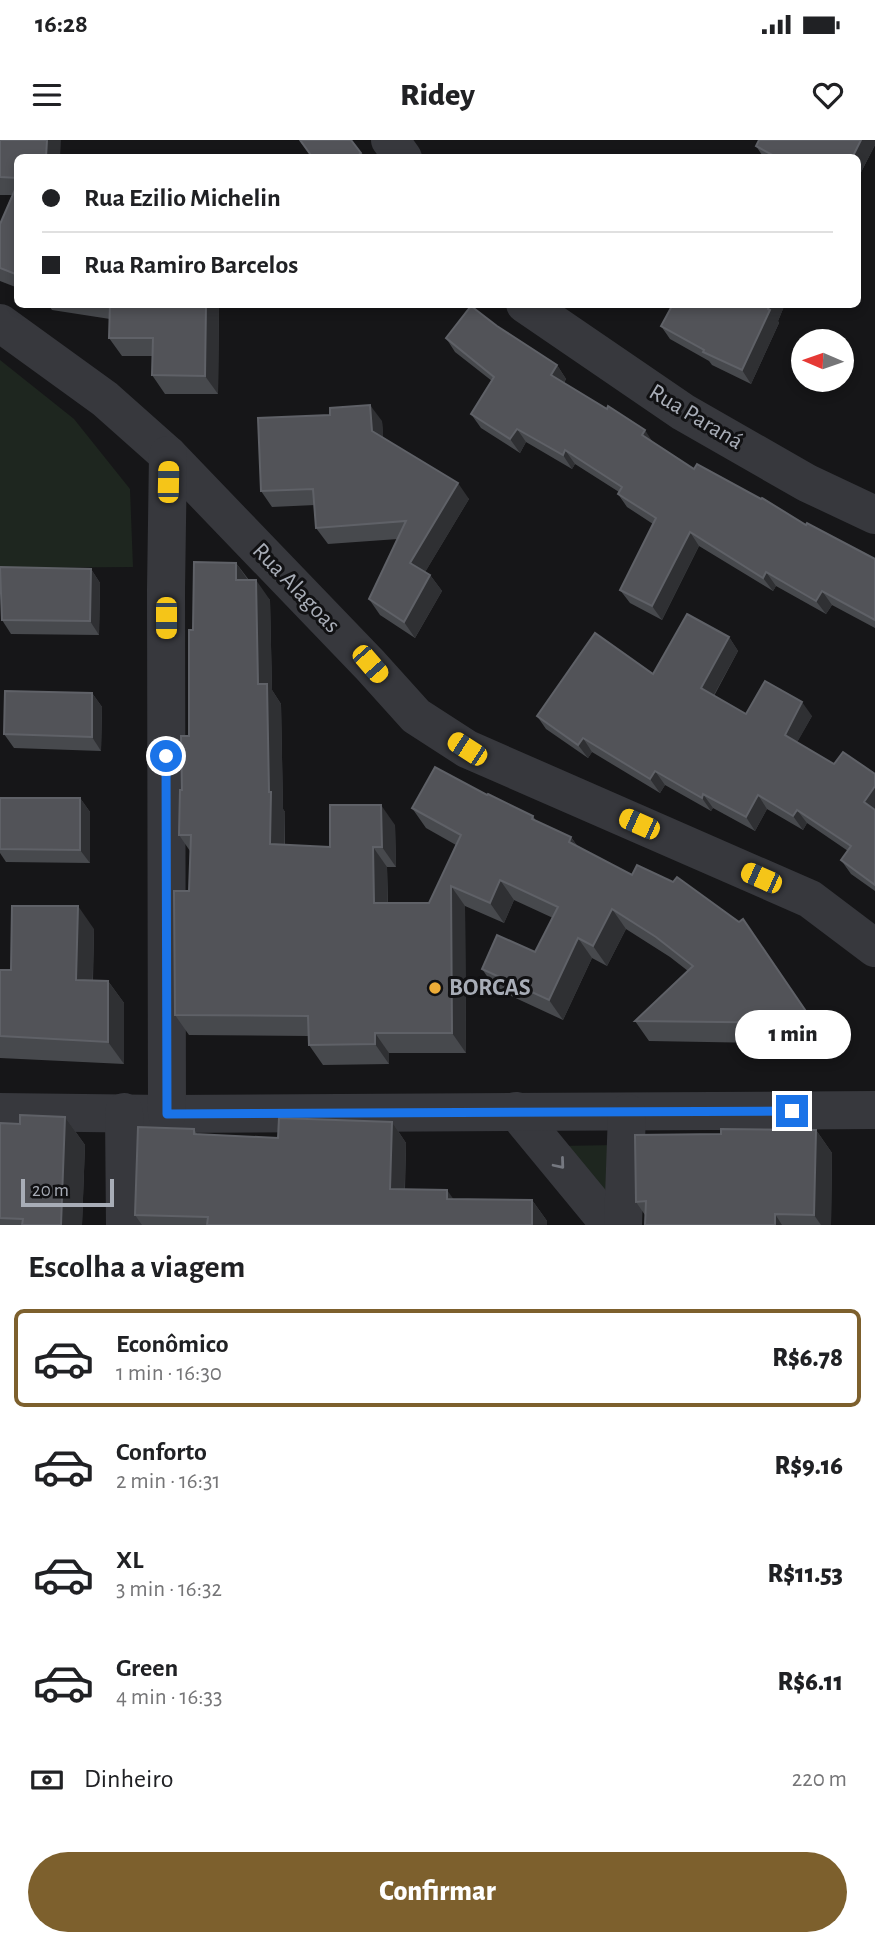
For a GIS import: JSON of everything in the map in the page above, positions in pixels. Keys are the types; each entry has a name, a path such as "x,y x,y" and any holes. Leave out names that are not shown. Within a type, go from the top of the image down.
{"street":[{"name":"Rua Paraná","path":"531,308 683,412 807,482 875,515"},
{"name":"Rua Alagoas","path":"0,323 105,399 168,455 370,664 415,716 467,749 810,899 875,948"},
{"path":"167,1114 168,455"},
{"path":"0,1112 627,1113 875,1110"},
{"path":"516,1111 610,1225"},
{"path":"124,1112 125,1225"},
{"path":"622,1225 627,1113"}],"shaded area":[{"path":"0,360 74,419 130,489 133,567 0,568"},
{"path":"616,1145 614,1206 558,1146"}],"building":[{"path":"0,140 47,140 46,154 14,154 14,178 0,177"},
{"path":"300,140 351,140 361,153 360,154 310,154"},
{"path":"759,140 861,140 854,154 771,154 756,146"},
{"path":"14,192 14,273 0,268 0,224"},
{"path":"110,308 206,308 205,376 152,375 153,338 109,338"},
{"path":"469,308 474,308 557,365 551,375 645,430 642,435 694,469 697,464 806,525 807,523 875,559 875,620 822,591 816,601 766,572 763,578 690,532 652,606 620,590 656,518 618,494 622,487 565,450 563,455 517,429 510,439 471,414 494,377 446,338"},
{"path":"671,308 770,310 742,370 703,352 704,350 661,326"},
{"path":"370,405 372,431 458,483 410,563 430,575 404,622 369,599 406,521 316,528 313,489 261,491 258,418 330,415 330,408"},
{"path":"194,562 236,563 236,580 256,580 258,684 267,684 270,844 330,847 330,805 381,805 382,847 373,847 374,903 429,903 461,835 412,808 435,767 533,816 532,819 571,837 569,842 632,875 637,865 673,882 677,877 739,922 743,919 814,1023 635,1021 693,966 656,937 612,909 593,946 578,938 549,1000 482,969 497,935 535,952 558,907 500,880 490,903 451,886 452,1033 375,1033 375,1044 309,1045 308,1016 175,1015 174,891 189,891 191,835 179,835 181,736 189,736 189,630 193,630"},
{"path":"0,567 91,569 90,621 2,620"},
{"path":"687,614 729,637 701,688 746,714 765,681 802,702 785,735 834,764 843,752 875,774 875,786 864,802 875,810 875,885 841,860 851,846 797,810 793,816 758,795 746,817 703,794 702,798 655,771 650,779 583,738 578,745 537,716 595,633 653,674"},
{"path":"5,691 92,693 92,737 4,734"},
{"path":"0,798 80,798 80,850 0,849"},
{"path":"12,906 78,906 76,980 108,981 108,1042 0,1036 0,970 11,970"},
{"path":"20,1115 65,1117 61,1225 22,1225 23,1219 0,1218 0,1123 20,1124"},
{"path":"279,1118 392,1122 390,1189 447,1190 447,1199 532,1200 532,1225 207,1225 208,1217 135,1215 138,1127 194,1129 194,1134 278,1138"},
{"path":"721,1129 816,1130 814,1215 775,1214 775,1225 645,1225 646,1201 636,1202 635,1135 721,1134"}],"place":[{"name":"BORCAS","path":"435,988"}],"route":[{"path":"166,756 167,1114 792,1111"}]}
